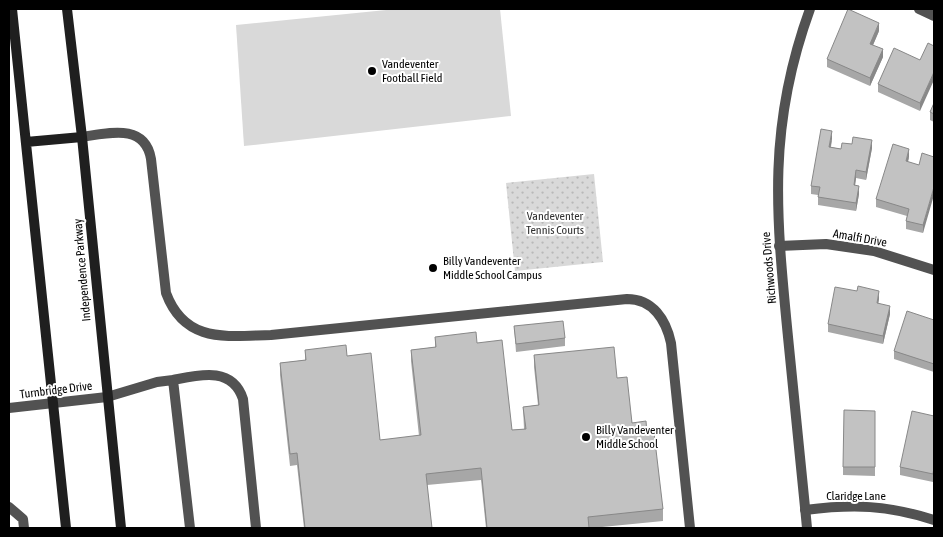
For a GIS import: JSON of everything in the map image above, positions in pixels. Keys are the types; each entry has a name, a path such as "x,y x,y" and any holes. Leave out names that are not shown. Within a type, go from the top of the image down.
{"main road":[{"path":"12,9 66,528"},
{"name":"Independence Parkway","path":"67,9 82,137 121,528"},
{"path":"26,142 82,137"}],"street":[{"name":"Richwoods Drive","path":"807,528 779,246 776,181 781,122 786,92 810,9"},
{"path":"918,9 934,16"},
{"path":"82,137 131,133 141,139 147,146 151,159 166,293 182,320 191,327 208,334 226,337 271,335 627,299 635,300 652,308 664,320 670,343 690,528"},
{"name":"Amalfi Drive","path":"779,246 826,244 874,250 934,270"},
{"name":"Turnbridge Drive","path":"9,408 107,397 157,382 198,375 221,376 232,381 241,393 256,528"},
{"path":"173,380 190,528"},
{"name":"Claridge Lane","path":"805,510 872,506 902,510 934,520"},
{"path":"9,507 23,519 24,528"}],"green space":[{"name":"Vandeventer Football Field","path":"396,9 500,9 511,116 244,146 236,25"},
{"name":"Vandeventer Tennis Courts","path":"594,174 603,262 515,271 506,183"}],"building":[{"path":"848,9 879,23 870,44 883,49 870,78 827,59"},
{"path":"928,43 934,46 934,72 920,103 878,84 894,48 920,60"},
{"path":"934,103 934,114 930,112"},
{"path":"821,129 832,131 829,147 841,149 842,143 852,144 853,137 872,140 866,172 856,170 854,185 859,186 856,203 818,197 820,187 811,186"},
{"path":"893,144 909,149 906,161 919,165 922,153 934,157 934,187 923,225 906,221 909,209 876,199"},
{"path":"858,286 879,291 877,303 890,306 883,336 828,324 835,287 857,291"},
{"path":"907,311 934,320 934,364 894,351"},
{"path":"563,321 565,338 516,344 514,326"},
{"name":"Billy Vandeventer Middle School","path":"476,332 477,343 502,340 512,430 526,429 523,407 539,405 534,355 614,347 617,378 627,377 632,423 646,421 647,433 654,433 663,509 588,517 589,528 487,528 481,468 426,474 432,528 305,528 297,453 290,454 280,363 306,360 305,350 346,345 347,356 371,353 380,440 421,435 411,350 436,347 435,337"},
{"path":"844,410 875,411 875,467 843,467"},
{"path":"912,411 934,416 933,474 900,467"}],"place":[{"name":"Vandeventer Football Field","path":"372,71"},
{"name":"Billy Vandeventer Middle School Campus","path":"433,268"},
{"name":"Billy Vandeventer Middle School","path":"586,437"}]}
